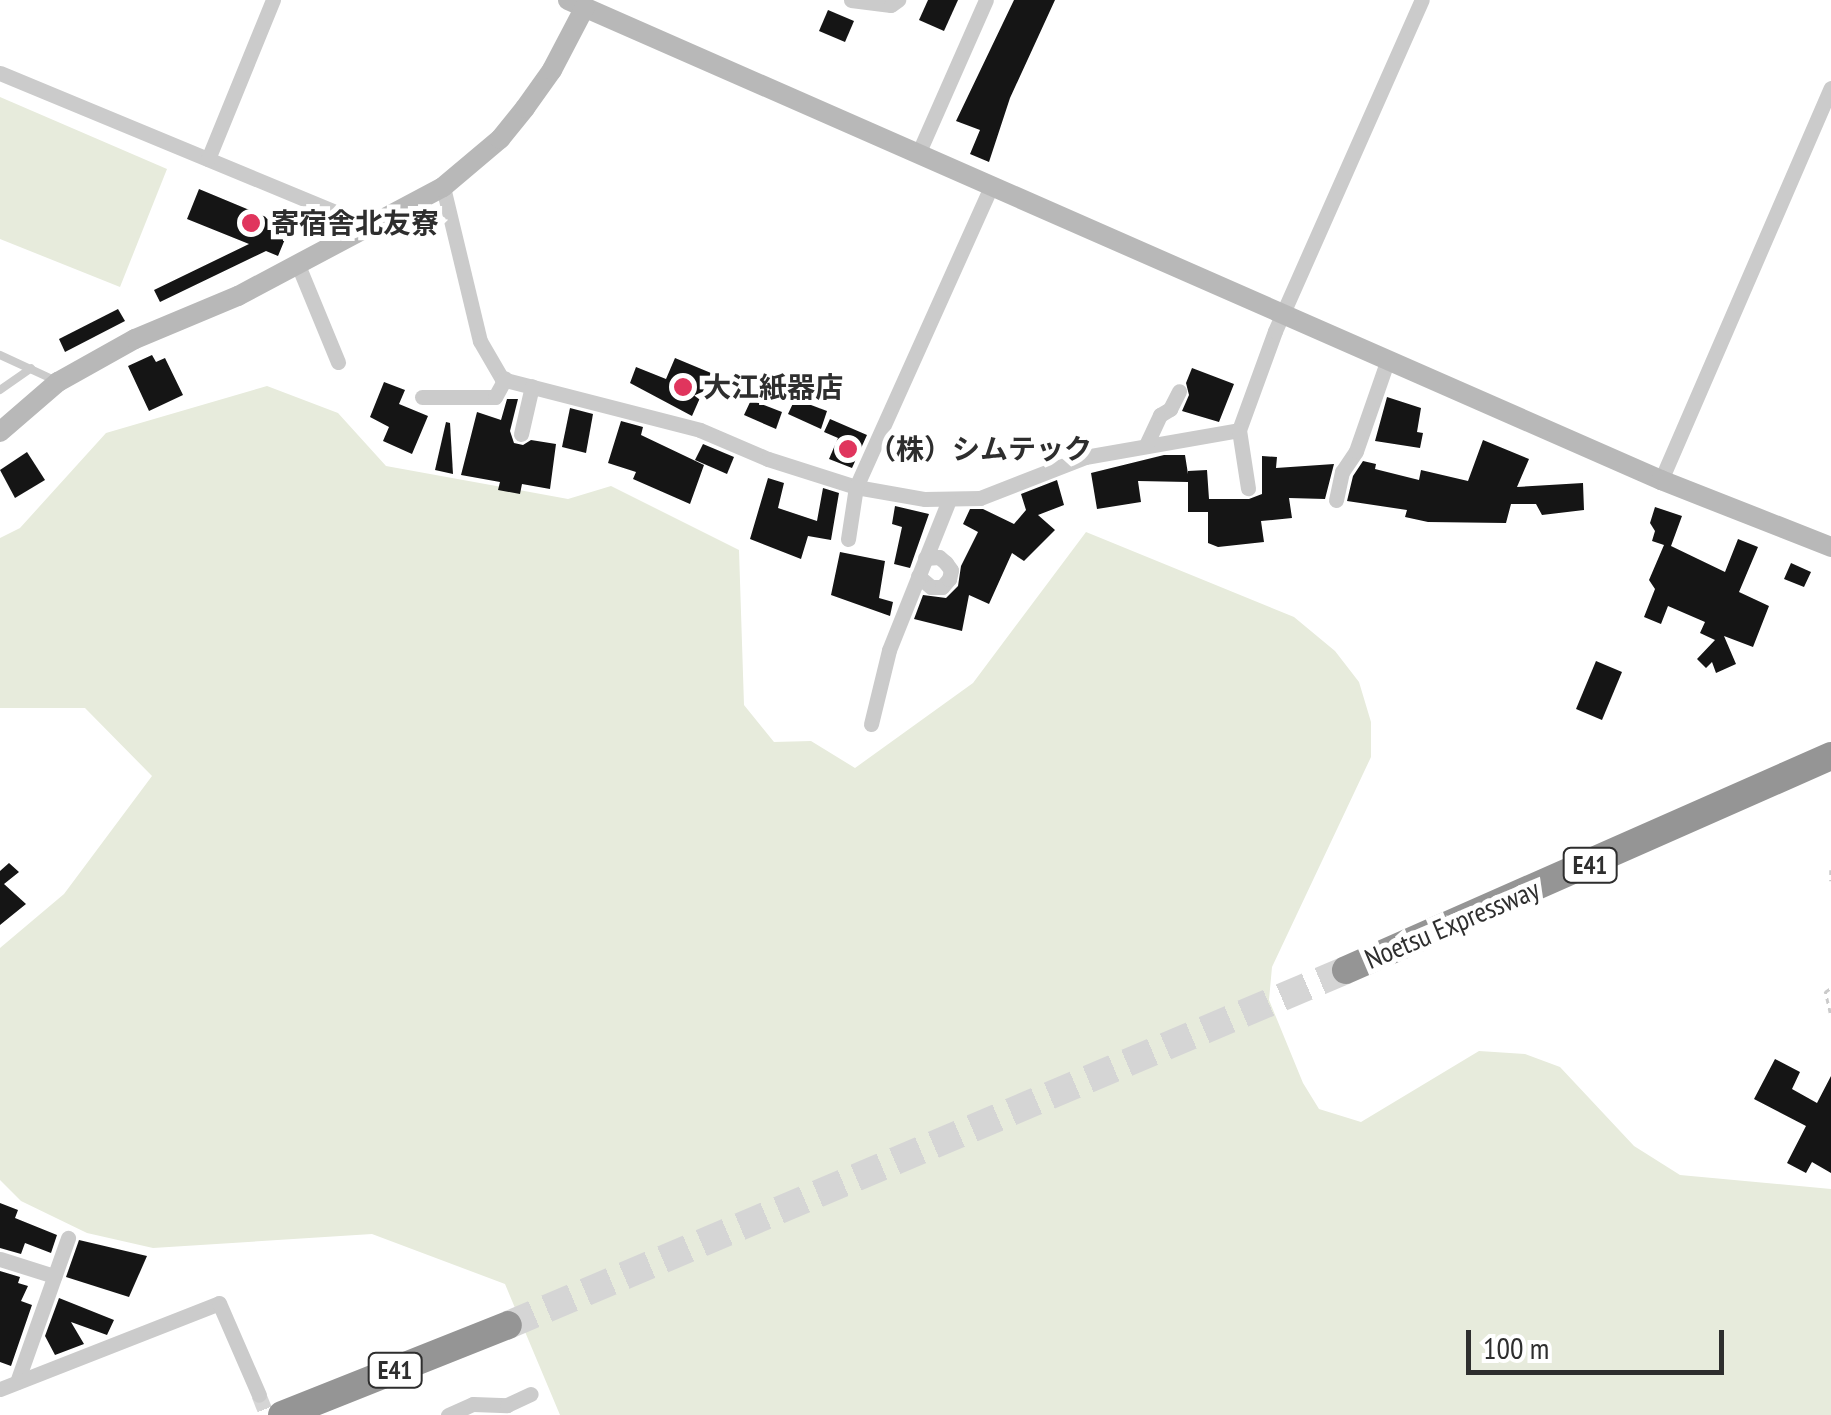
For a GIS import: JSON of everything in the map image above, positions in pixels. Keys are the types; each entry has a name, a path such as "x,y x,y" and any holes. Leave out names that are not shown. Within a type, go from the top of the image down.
{"highway":[{"name":"Noetsu Expressway","path":"1831,756 1348,979 1592,883 1831,772"},
{"name":"E41","path":"282,1415 511,1331 325,1415"}],"street":[{"path":"208,159 273,0"},
{"path":"851,0 891,6 898,0"},
{"path":"918,154 986,0"},
{"path":"1248,488 1239,430 1284,313 1422,0"},
{"path":"0,432 58,382 135,340 298,265 443,187 500,138 525,108 552,70 580,2 1661,480 1831,547"},
{"path":"0,73 371,227"},
{"path":"1661,480 1831,88"},
{"path":"848,539 856,487 991,186"},
{"path":"443,187 480,341 506,379 700,430 768,459 856,487 949,500 980,498 1085,456 1239,430"},
{"path":"298,265 338,362"},
{"path":"1336,500 1342,472 1356,450 1388,360"},
{"path":"422,397 495,397 506,379"},
{"path":"521,434 532,386"},
{"path":"1148,444 1160,415 1170,410 1179,390"},
{"path":"871,724 890,650 949,500"},
{"path":"918,576 930,587 942,587 949,579 951,570 946,563 939,557 926,558"},
{"path":"17,1382 68,1238"},
{"path":"0,1259 54,1276"},
{"path":"0,1388 219,1303 258,1395"},
{"path":"448,1415 473,1404 507,1405 530,1394"}],"lane":[{"path":"0,355 58,382"},
{"path":"0,390 30,368"}],"path":[{"path":"1831,870 1831,881"},
{"path":"1830,1013 1824,1002 1825,992 1831,988"}],"shaded area":[{"path":"0,97 167,169 120,287 0,239"},
{"path":"267,386 338,413 386,466 568,499 611,486 739,550 744,705 774,742 811,741 855,768 973,683 1086,532 1294,617 1335,651 1359,682 1371,722 1371,757 1272,967 1269,1000 1303,1083 1319,1109 1361,1122 1479,1051 1525,1054 1560,1067 1634,1146 1680,1175 1831,1189 1831,1415 560,1415 505,1284 372,1234 153,1248 87,1233 21,1201 0,1180 0,948 64,894 152,776 85,708 0,708 0,538 20,528 106,433"}],"building":[{"path":"928,0 958,0 944,31 919,20"},
{"path":"1014,0 1055,0 1010,98 989,162 970,154 980,130 956,121"},
{"path":"828,10 854,21 845,42 819,31"},
{"path":"199,189 290,227 278,256 266,251 160,302 154,290 249,244 187,219"},
{"path":"118,309 125,321 65,352 59,339"},
{"path":"152,355 156,362 165,358 183,395 149,411 128,366"},
{"name":"大江紙器店","path":"675,358 711,373 692,416 630,383 636,367 666,379"},
{"path":"1192,368 1234,384 1219,422 1182,411 1189,395 1186,383"},
{"path":"384,382 405,390 399,404 428,416 412,454 383,441 389,427 370,417"},
{"path":"1387,397 1421,408 1417,432 1423,433 1420,448 1375,441"},
{"path":"507,399 518,399 510,431 514,443 523,445 531,440 556,444 550,489 522,484 520,494 498,490 500,482 461,475 477,412 501,420"},
{"path":"795,399 827,411 821,429 788,414"},
{"path":"751,400 782,412 776,429 744,415"},
{"path":"570,408 593,414 586,453 562,447"},
{"name":"（株）シムテック","path":"830,419 867,435 852,468 829,459 838,438 824,432"},
{"path":"621,421 643,427 641,435 704,465 690,504 633,479 636,472 608,463"},
{"path":"446,422 450,423 453,474 435,470"},
{"path":"1483,440 1529,459 1517,487 1583,483 1584,510 1542,515 1536,504 1511,504 1506,523 1428,522 1405,517 1407,510 1347,501 1353,476 1363,461 1376,464 1375,469 1419,480 1421,470 1468,481"},
{"path":"703,444 734,457 727,474 695,460"},
{"path":"27,452 45,480 15,498 0,470"},
{"path":"1164,455 1185,455 1188,474 1207,470 1209,499 1249,499 1262,494 1262,456 1277,457 1276,468 1334,464 1325,499 1289,498 1292,518 1261,521 1264,542 1218,547 1208,543 1208,512 1188,512 1188,482 1138,481 1141,502 1097,509 1091,473"},
{"path":"768,478 784,483 778,508 817,521 823,488 839,493 831,540 808,536 801,559 750,539"},
{"path":"1057,480 1064,505 1038,515 1055,530 1024,561 1012,553 989,604 969,595 962,631 914,619 923,595 946,598 958,586 961,566 978,532 963,524 970,509 983,509 1014,524 1026,510 1021,494"},
{"path":"895,506 929,514 910,568 894,564 902,527 892,524"},
{"path":"1655,507 1682,516 1671,546 1725,572 1738,539 1758,547 1739,592 1769,606 1753,647 1724,636 1736,664 1716,673 1712,662 1706,668 1697,659 1715,640 1700,633 1705,622 1668,606 1661,624 1644,617 1655,589 1649,580 1664,545 1652,541 1655,531 1650,523"},
{"path":"840,552 885,561 879,598 893,602 890,616 831,595"},
{"path":"1791,563 1811,572 1804,587 1784,579"},
{"path":"1596,661 1622,672 1602,720 1576,709"},
{"path":"9,863 19,872 4,884 26,904 0,925 0,871"},
{"path":"1775,1059 1800,1072 1792,1089 1817,1103 1831,1076 1831,1173 1812,1162 1806,1173 1787,1163 1806,1126 1754,1099"},
{"path":"0,1203 18,1210 15,1218 57,1235 51,1253 25,1243 21,1254 0,1248"},
{"path":"79,1240 147,1256 129,1297 66,1277"},
{"path":"0,1271 20,1277 18,1283 28,1286 21,1301 32,1305 11,1366 0,1362"},
{"path":"59,1298 114,1320 107,1335 71,1322 84,1344 55,1355 45,1336"}],"tunnel":[{"path":"508,1325 1346,970"},
{"path":"259,1395 267,1415"}],"place":[{"name":"寄宿舎北友寮","path":"251,223"},
{"name":"大江紙器店","path":"683,387"},
{"name":"（株）シムテック","path":"848,449"}]}
